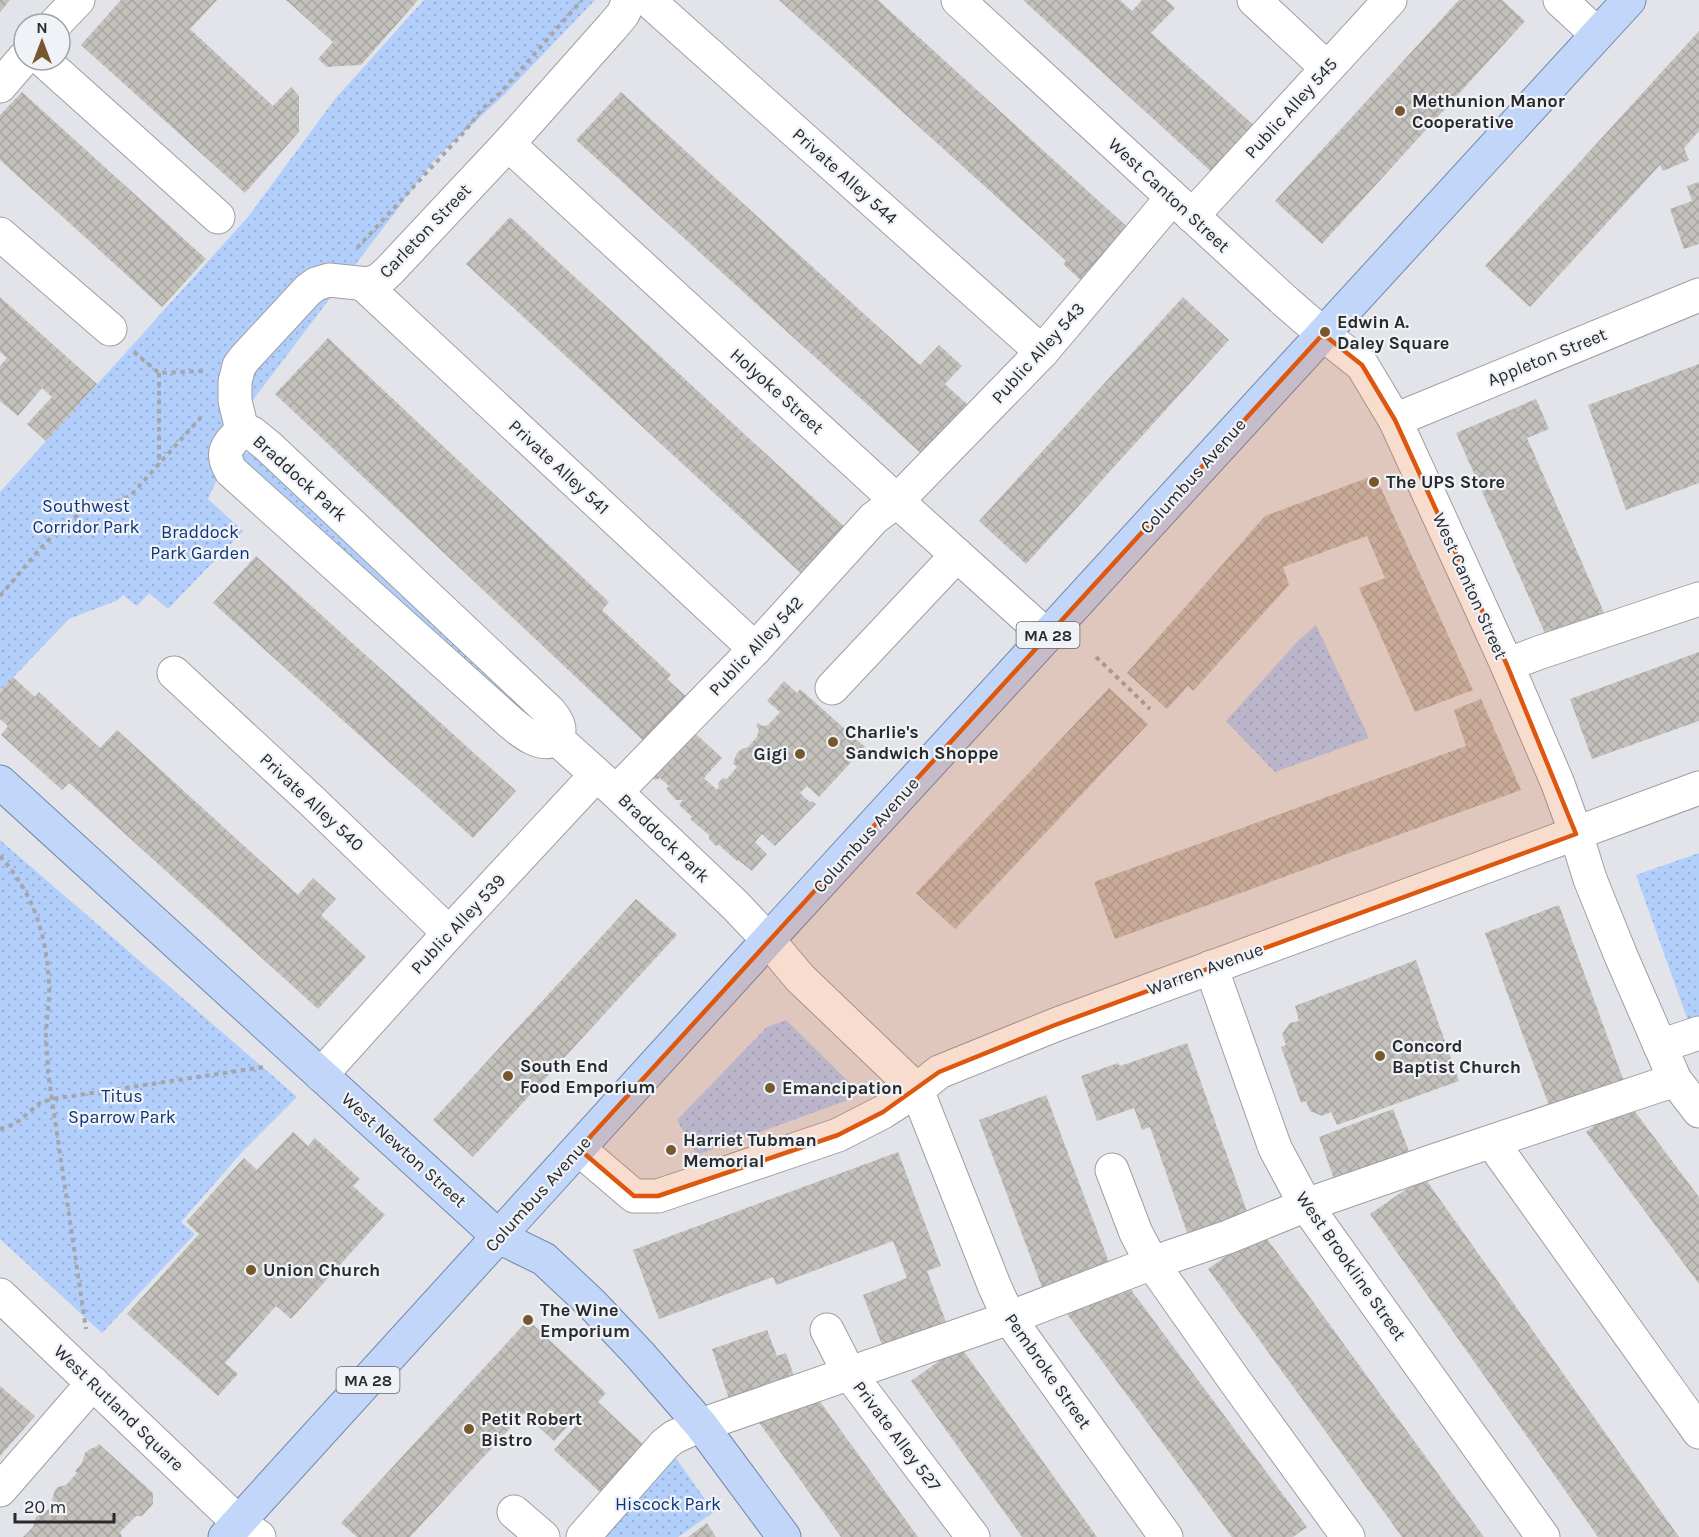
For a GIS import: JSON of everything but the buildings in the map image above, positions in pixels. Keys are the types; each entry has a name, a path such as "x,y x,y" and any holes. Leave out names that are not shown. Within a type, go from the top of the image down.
{"main road":[{"name":"Columbus Avenue","path":"240,1532 499,1237 768,940 1629,0"},
{"name":"West Newton Street","path":"0,782 499,1237 544,1259 592,1304 700,1425 784,1537"}],"street":[{"path":"66,12 78,0"},
{"name":"Carleton Street","path":"242,430 235,401 235,387 237,374 245,358 316,284 329,280 363,284 375,281 389,271 508,144 612,27 623,14 629,0"},
{"name":"Private Alley 544","path":"648,0 1042,352"},
{"name":"West Canton Street","path":"958,0 1182,207 1323,334 1362,364 1395,420 1507,665 1558,784 1594,890 1675,1080 1699,1111"},
{"path":"1254,0 1327,68"},
{"name":"Public Alley 545","path":"1182,207 1327,68 1390,0"},
{"path":"1560,0 1597,34"},
{"path":"0,86 12,72"},
{"path":"56,72 218,217"},
{"name":"Holyoke Street","path":"508,144 1047,636"},
{"name":"Public Alley 543","path":"897,501 1182,207"},
{"path":"0,234 110,329"},
{"name":"Private Alley 541","path":"363,284 755,650"},
{"name":"Appleton Street","path":"1395,420 1699,295"},
{"name":"Braddock Park","path":"242,430 252,433 268,446 516,678 557,722 559,733 556,739 547,743 541,742 510,722 231,471 224,455 242,430"},
{"name":"Public Alley 542","path":"606,784 755,650 874,518 897,501"},
{"path":"831,688 957,555"},
{"path":"1507,665 1699,599"},
{"name":"Private Alley 540","path":"174,673 449,933"},
{"name":"Braddock Park","path":"556,739 735,905 768,940"},
{"name":"Public Alley 539","path":"321,1075 449,933 606,784"},
{"name":"Warren Avenue","path":"579,1149 634,1196 658,1196 838,1135 883,1112 917,1090 939,1072 1055,1024 1699,788"},
{"path":"768,940 800,978 917,1090"},
{"name":"West Brookline Street","path":"1211,967 1275,1148 1306,1206 1543,1537"},
{"path":"1660,1046 1699,1033"},
{"path":"583,1537 665,1444 674,1437 700,1425 732,1416 1009,1318 1306,1206 1675,1080"},
{"name":"Pembroke Street","path":"917,1090 1009,1318 1166,1537"},
{"path":"1492,1142 1699,1432"},
{"path":"1112,1170 1136,1233 1152,1263 1348,1537"},
{"name":"West Rutland Square","path":"0,1295 93,1383 240,1532"},
{"name":"Private Alley 527","path":"827,1330 849,1373 973,1537"},
{"path":"0,1490 93,1383"},
{"path":"514,1512 543,1537"}],"path":[{"path":"110,329 159,373 210,370"},
{"path":"159,373 159,465"},
{"path":"1096,657 1150,709"},
{"path":"0,856 20,882 42,932 49,983 46,1032 48,1074 87,1331"},
{"path":"0,1129 15,1124 40,1103 52,1099 264,1067"}],"highlighted area":[{"path":"1323,334 1362,365 1395,420 1507,665 1576,834 1055,1025 939,1072 883,1112 838,1135 658,1196 634,1196 579,1149"}],"green space":[{"name":"Southwest Corridor Park","path":"424,0 595,0 505,94 436,158 253,400 208,499 243,531 168,609 149,593 137,606 123,595 118,600 69,619 0,691 0,492 248,217 335,99"},
{"path":"242,451 253,455 526,698 542,730 234,457"},
{"path":"1316,625 1369,738 1275,772 1226,721 1295,644"},
{"name":"Titus Sparrow Park","path":"0,840 297,1097 242,1152 181,1222 195,1234 102,1333 0,1239"},
{"path":"1699,853 1699,1029 1692,1032 1636,875"},
{"path":"786,1020 850,1083 848,1100 697,1155 677,1120 767,1027"},
{"name":"Hiscock Park","path":"671,1451 714,1512 678,1537 593,1537"}],"place":[{"name":"Methunion Manor Cooperative","path":"1400,111"},
{"name":"Edwin A. Daley Square","path":"1325,332"},
{"name":"The UPS Store","path":"1374,482"},
{"name":"Charlie's Sandwich Shoppe","path":"833,742"},
{"name":"Gigi","path":"800,754"},
{"name":"Concord Baptist Church","path":"1380,1056"},
{"name":"South End Food Emporium","path":"508,1076"},
{"name":"Emancipation","path":"770,1088"},
{"name":"Harriet Tubman Memorial","path":"671,1150"},
{"name":"Union Church","path":"251,1270"},
{"name":"The Wine Emporium","path":"528,1320"},
{"name":"Petit Robert Bistro","path":"469,1429"}],"park label":[{"name":"Braddock Park Garden","path":"200,542"}]}
